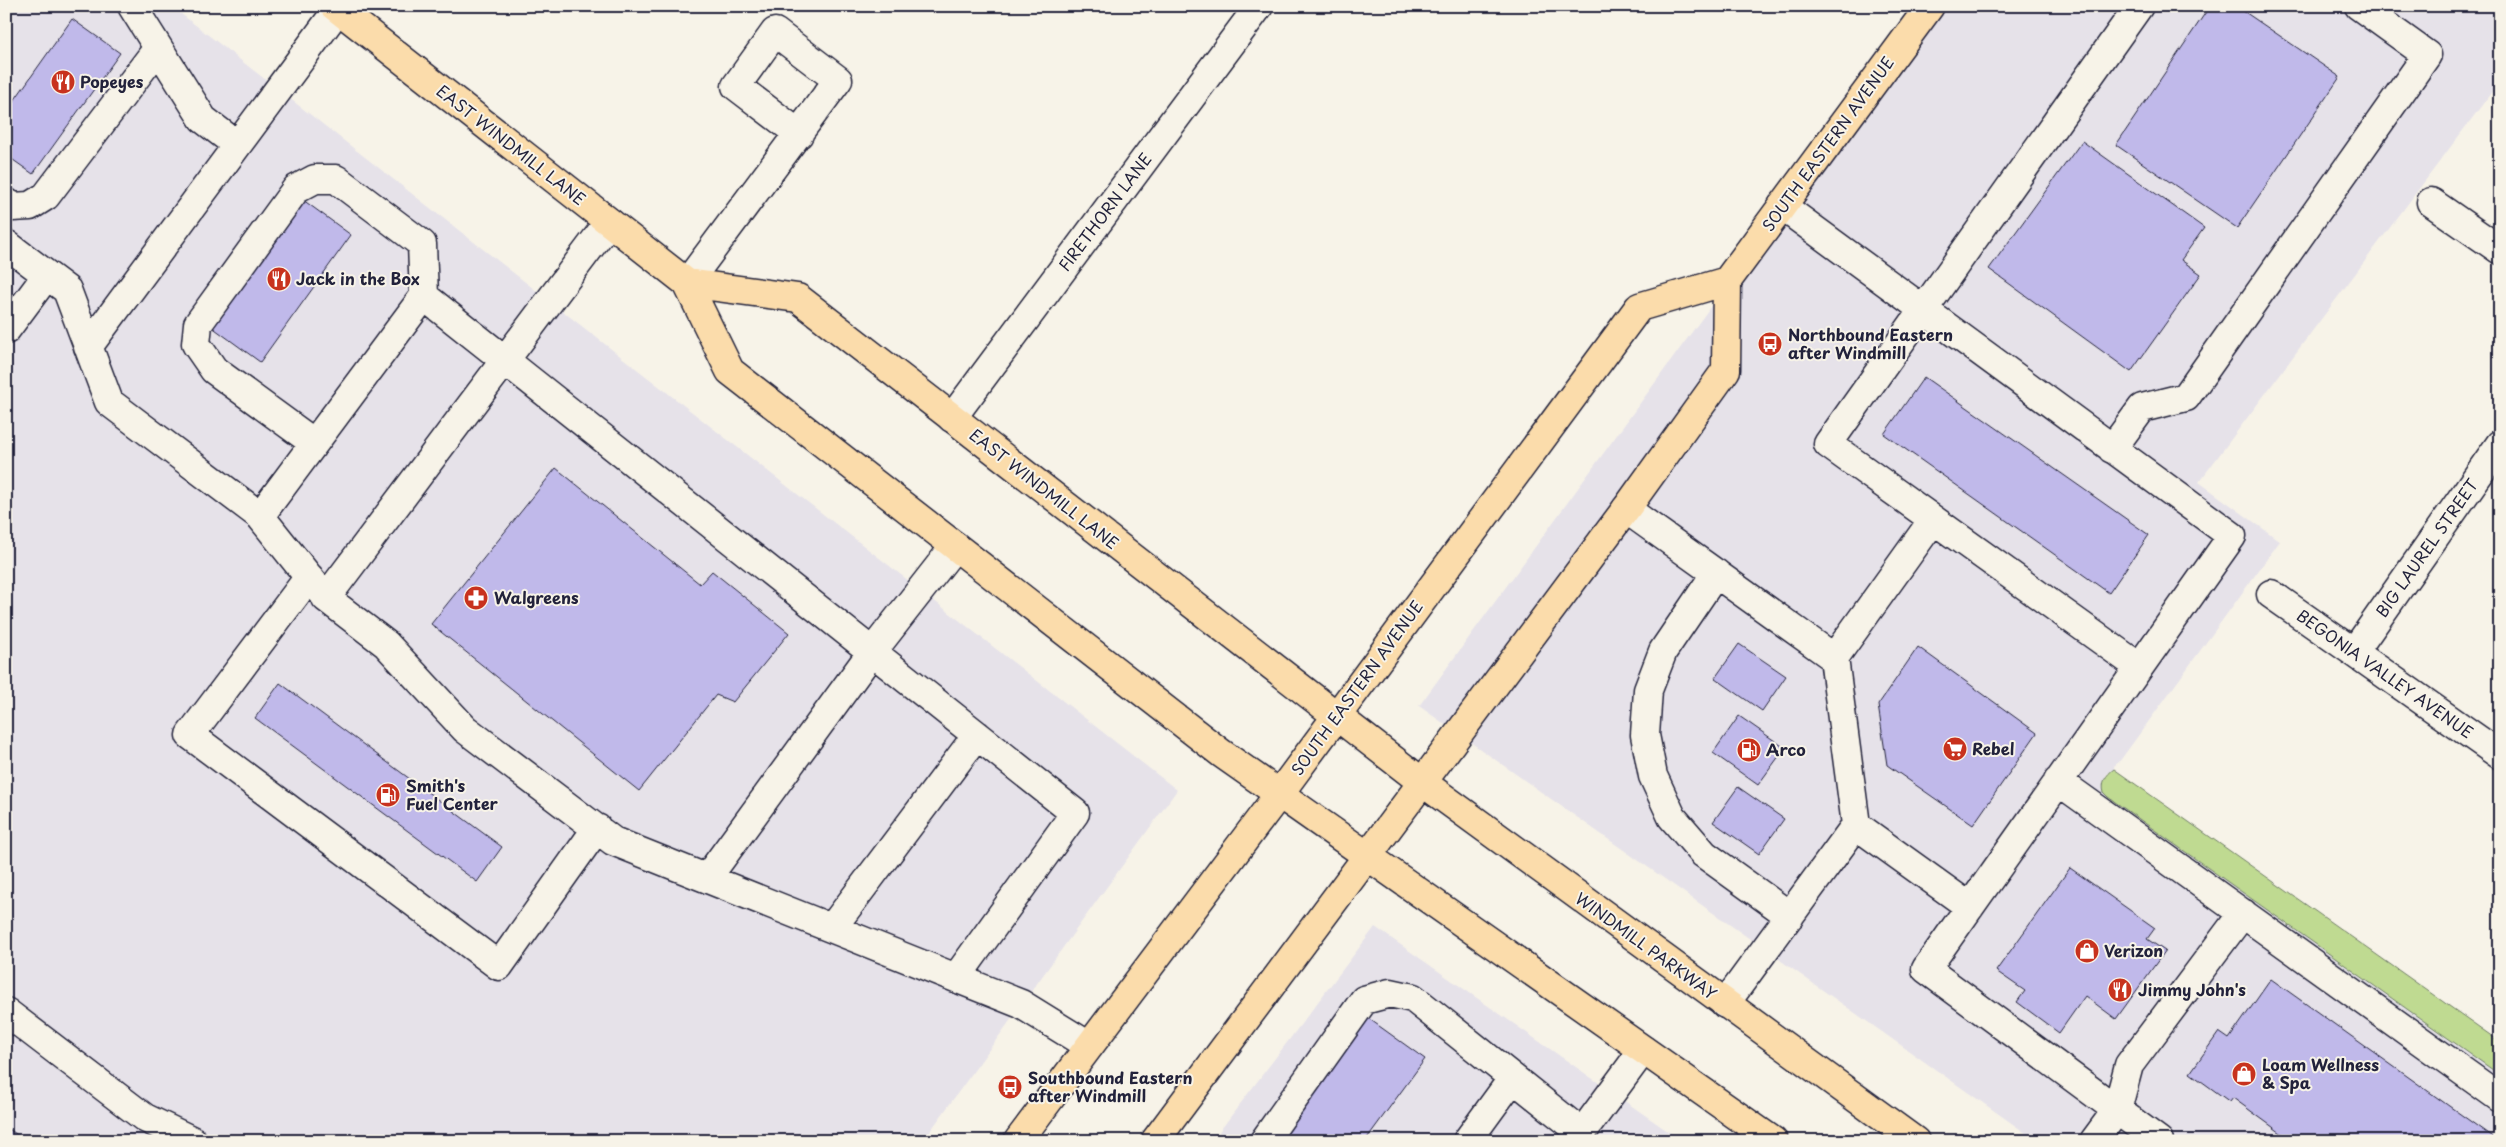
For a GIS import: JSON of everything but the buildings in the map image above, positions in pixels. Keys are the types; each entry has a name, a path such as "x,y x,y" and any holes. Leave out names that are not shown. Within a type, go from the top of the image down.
{"main road":[{"name":"SOUTH EASTERN AVENUE","path":"1018,1141 1278,794 1638,307 1727,281 1930,6"},
{"name":"EAST WINDMILL LANE","path":"336,8 687,283 730,371 1214,748 1366,856"},
{"path":"1155,1141 1626,509 1726,370 1727,281"},
{"name":"EAST WINDMILL LANE","path":"687,283 798,298 1378,749"},
{"name":"WINDMILL PARKWAY","path":"1378,749 1725,1004 1916,1141"},
{"path":"1366,856 1773,1141"}],"street":[{"path":"132,6 203,119 237,145"},
{"name":"FIRETHORN LANE","path":"952,418 1258,6"},
{"path":"2139,6 1924,312 1828,444 2139,667"},
{"path":"2112,449 2142,408 2186,397 2427,55 2359,6"},
{"path":"88,347 336,8"},
{"path":"6,202 12,207 30,206 46,196 158,48"},
{"path":"687,283 799,134"},
{"path":"260,516 424,296 422,244 336,179 315,179 296,189 198,324 196,344 214,370 314,443"},
{"path":"2431,202 2500,250"},
{"path":"1782,206 1924,312 2232,536 1926,969 2160,1141"},
{"path":"326,598 609,222"},
{"path":"6,244 67,290 109,402 260,516 326,598 386,644 465,729 613,841 1021,1004 1089,1046"},
{"path":"6,330 47,275"},
{"path":"424,296 1075,813 956,978"},
{"name":"BIG LAUREL STREET","path":"2354,652 2500,444"},
{"path":"1626,509 1834,658"},
{"path":"1725,1004 1856,825 1834,658 1934,520"},
{"path":"707,878 872,652 955,546"},
{"path":"1716,573 1662,651 1648,690 1645,735 1653,776 1672,817 1704,854 1790,916"},
{"path":"309,577 190,735 499,966 597,828"},
{"name":"BEGONIA VALLEY AVENUE","path":"2271,594 2500,755"},
{"path":"832,928 977,735"},
{"path":"2058,781 2500,1098"},
{"path":"1856,825 1970,907"},
{"path":"2094,1141 2117,1110 2128,1065 2243,913"},
{"path":"1264,1141 1364,1000 1390,993 1413,998 1513,1078 1579,1137 1643,1050"},
{"path":"6,1012 145,1118 192,1141"},
{"path":"1467,1141 1513,1078"}],"shaded area":[{"path":"6,6 171,6 1177,790 923,1141 6,1141"},
{"path":"1930,6 2500,6 2500,81 2199,482 2280,541 2119,762 2114,766 2114,769 2106,775 2108,797 2500,1075 2500,1141 2037,1141 1419,706"},
{"path":"1375,927 1682,1141 1212,1141"}],"green space":[{"path":"2114,769 2500,1042 2500,1075 2108,797 2104,793 2104,782"}],"place":[{"name":"Popeyes","path":"63,82"},
{"name":"Jack in the Box","path":"279,279"},
{"name":"Northbound Eastern after Windmill","path":"1770,344"},
{"name":"Walgreens","path":"476,598"},
{"name":"Rebel","path":"1955,749"},
{"name":"Arco","path":"1749,750"},
{"name":"Smith's Fuel Center","path":"388,795"},
{"name":"Verizon","path":"2087,951"},
{"name":"Jimmy John's","path":"2120,990"},
{"name":"Loam Wellness & Spa","path":"2244,1074"},
{"name":"Southbound Eastern after Windmill","path":"1010,1087"}]}
